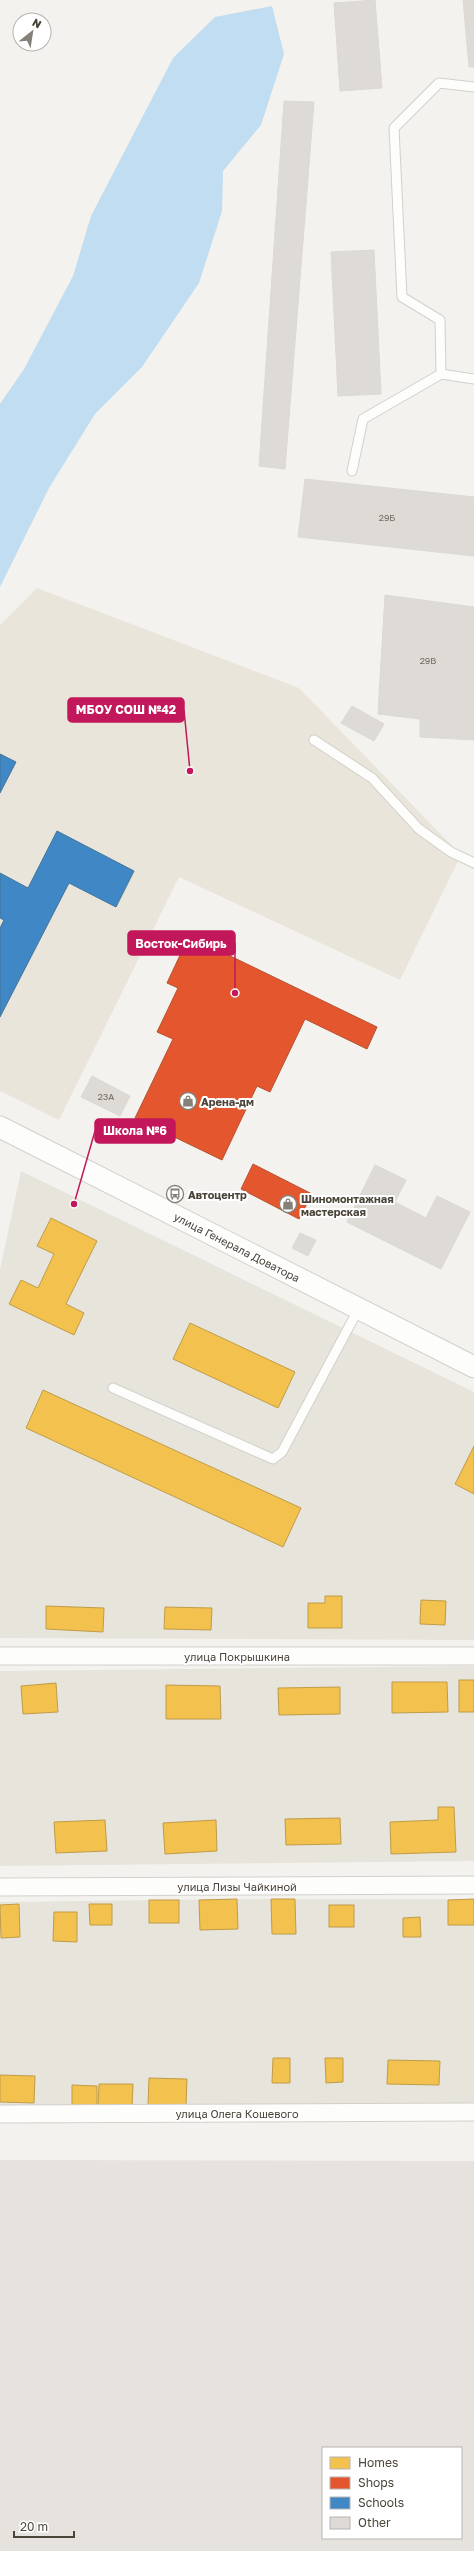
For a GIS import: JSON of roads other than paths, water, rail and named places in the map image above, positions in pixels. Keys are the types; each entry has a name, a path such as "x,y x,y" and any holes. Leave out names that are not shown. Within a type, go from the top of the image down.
{"street":[{"name":"улица Генерала Доватора","path":"0,1127 474,1367"},
{"name":"улица Покрышкина","path":"0,1656 474,1656"},
{"name":"улица Лизы Чайкиной","path":"0,1887 474,1885"},
{"name":"улица Олега Кошевого","path":"0,2114 474,2112"}],"lane":[{"path":"441,374 440,320 402,297 394,128 439,83 474,87"},
{"path":"352,471 363,419 441,374 474,379"},
{"path":"314,740 372,778 420,829 451,852 474,863"},
{"path":"113,1388 273,1459 282,1452 358,1308"}],"water":[{"path":"272,6 284,54 261,125 223,171 222,211 199,283 142,367 95,414 49,488 0,587 0,404 24,369 73,276 91,216 173,58 215,17"}],"place":[{"name":"МБОУ СОШ №42","path":"190,771"},
{"name":"Восток-Сибирь","path":"235,993"},
{"name":"Арена-дм","path":"188,1101"},
{"name":"Автоцентр","path":"175,1194"},
{"name":"Школа №6","path":"74,1204"},
{"name":"Шиномонтажная мастерская","path":"288,1204"}]}
